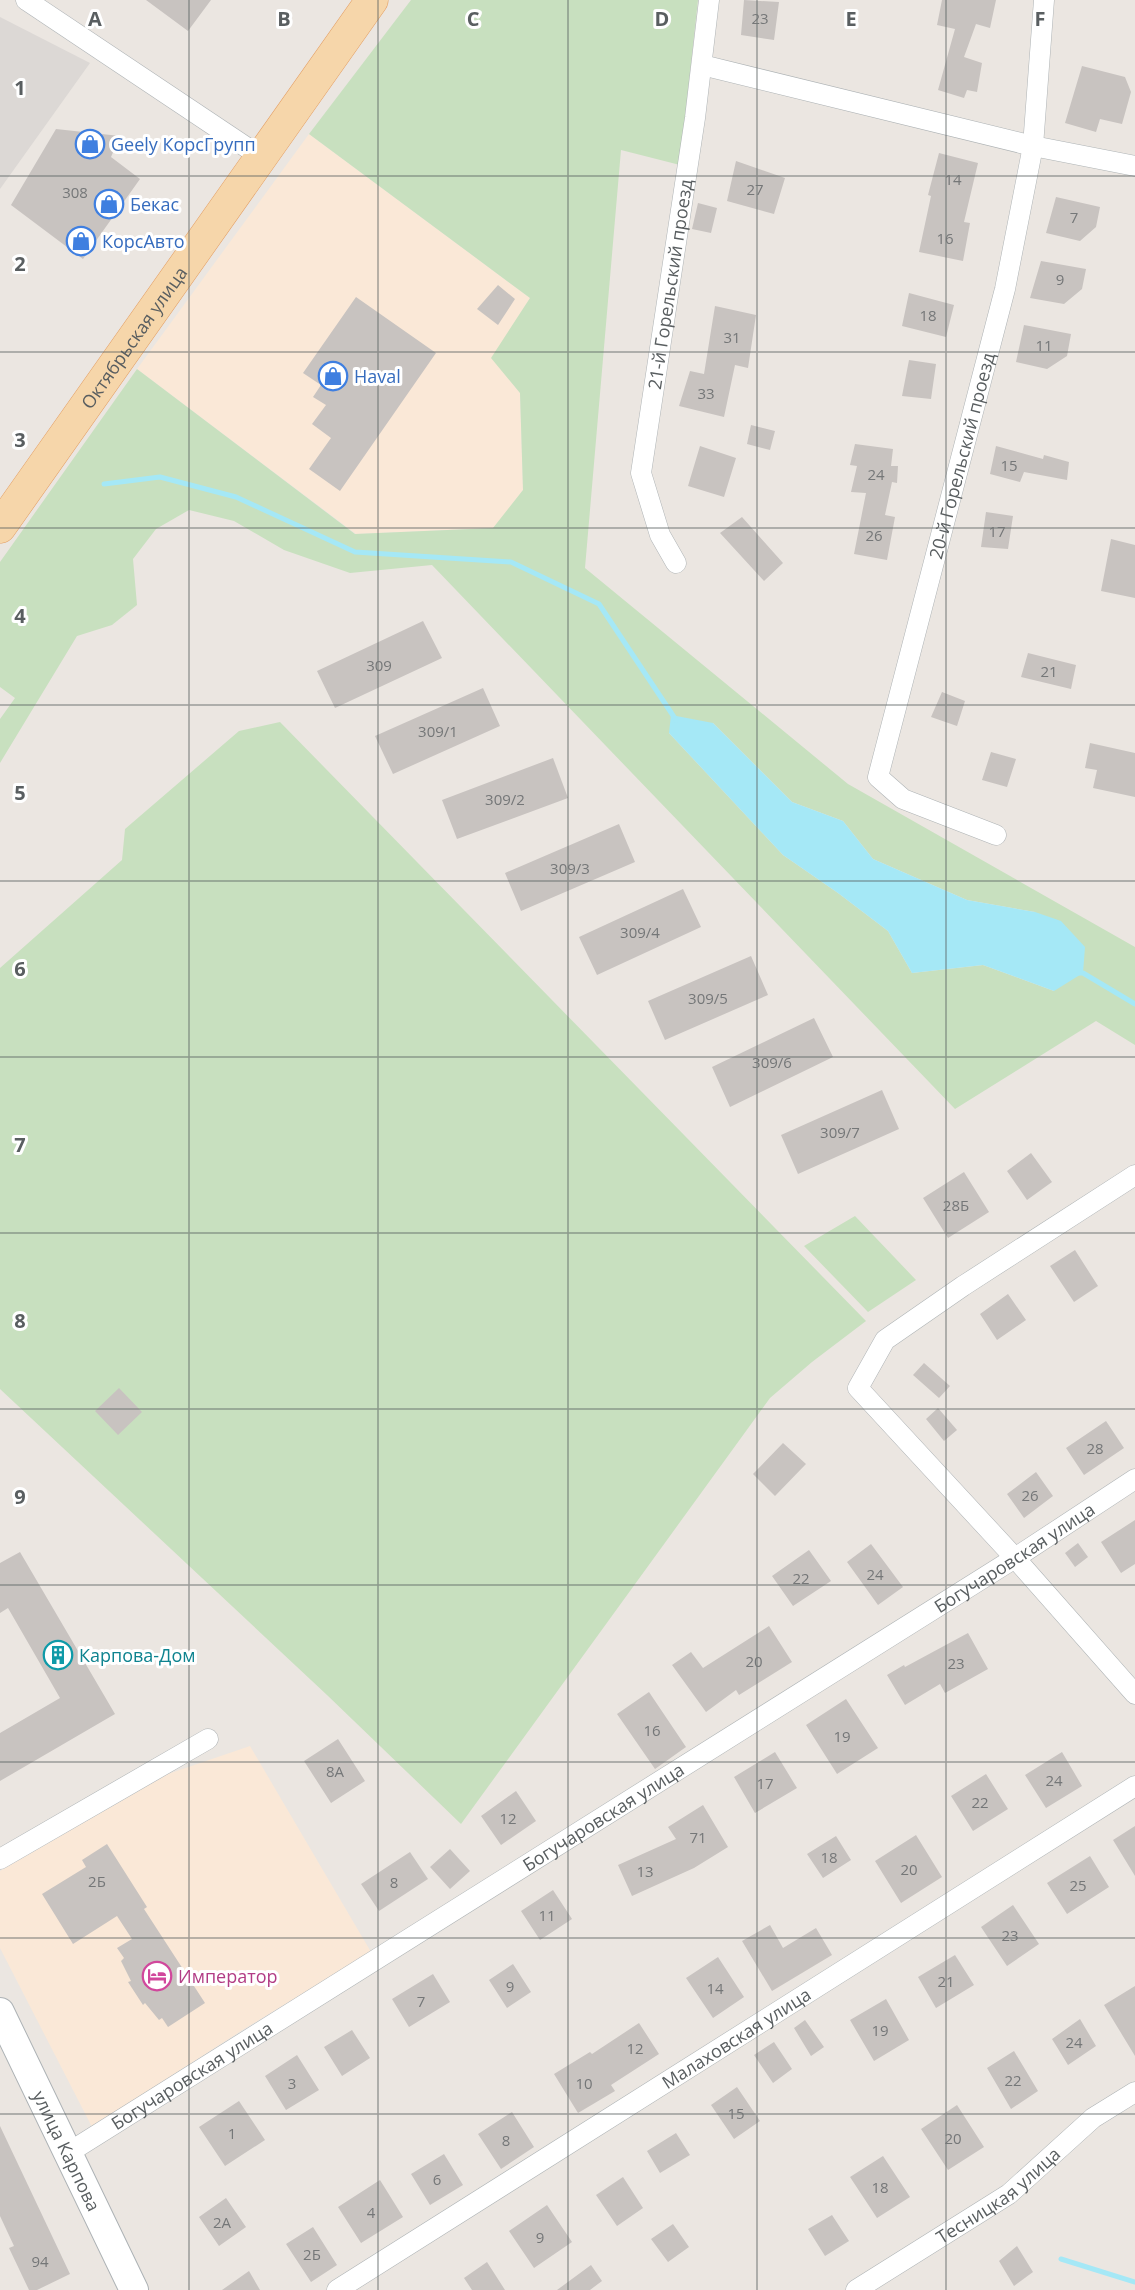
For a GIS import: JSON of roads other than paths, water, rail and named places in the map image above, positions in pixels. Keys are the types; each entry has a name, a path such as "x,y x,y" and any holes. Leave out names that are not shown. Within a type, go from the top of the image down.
{"main road":[{"name":"Октябрьская улица","path":"0,527 372,0"},
{"name":"улица Карпова","path":"0,2012 134,2290"}],"street":[{"path":"26,0 261,157"},
{"name":"21-й Горельский проезд","path":"676,563 660,535 641,473 702,65 709,0"},
{"name":"20-й Горельский проезд","path":"996,835 903,799 878,777 1005,289 1033,146 1044,0"},
{"path":"702,65 1033,146 1135,166"},
{"path":"1135,1175 885,1340 858,1388 1015,1558 1135,1694"},
{"name":"Богучаровская улица","path":"68,2153 1015,1558 1135,1479"},
{"path":"0,1859 208,1739"},
{"name":"Малаховская улица","path":"337,2290 1135,1786"},
{"name":"Тесницкая улица","path":"855,2290 1009,2194 1093,2118 1135,2092"}],"water":[{"path":"671,715 713,723 792,802 843,821 873,859 967,900 1035,912 1061,921 1085,947 1083,973 1054,991 983,965 912,973 888,931 783,855 669,733"}],"waterway":[{"path":"104,484 160,477 236,497 355,552 511,562 599,604 676,720"},
{"path":"1076,973 1083,973 1135,1004"},
{"path":"1061,2259 1135,2282"}],"place":[{"name":"Geely КорсГрупп","path":"90,144"},
{"name":"Бекас","path":"109,204"},
{"name":"КорсАвто","path":"81,241"},
{"name":"Haval","path":"333,376"},
{"name":"Карпова-Дом","path":"58,1655"},
{"name":"Император","path":"157,1976"}]}
